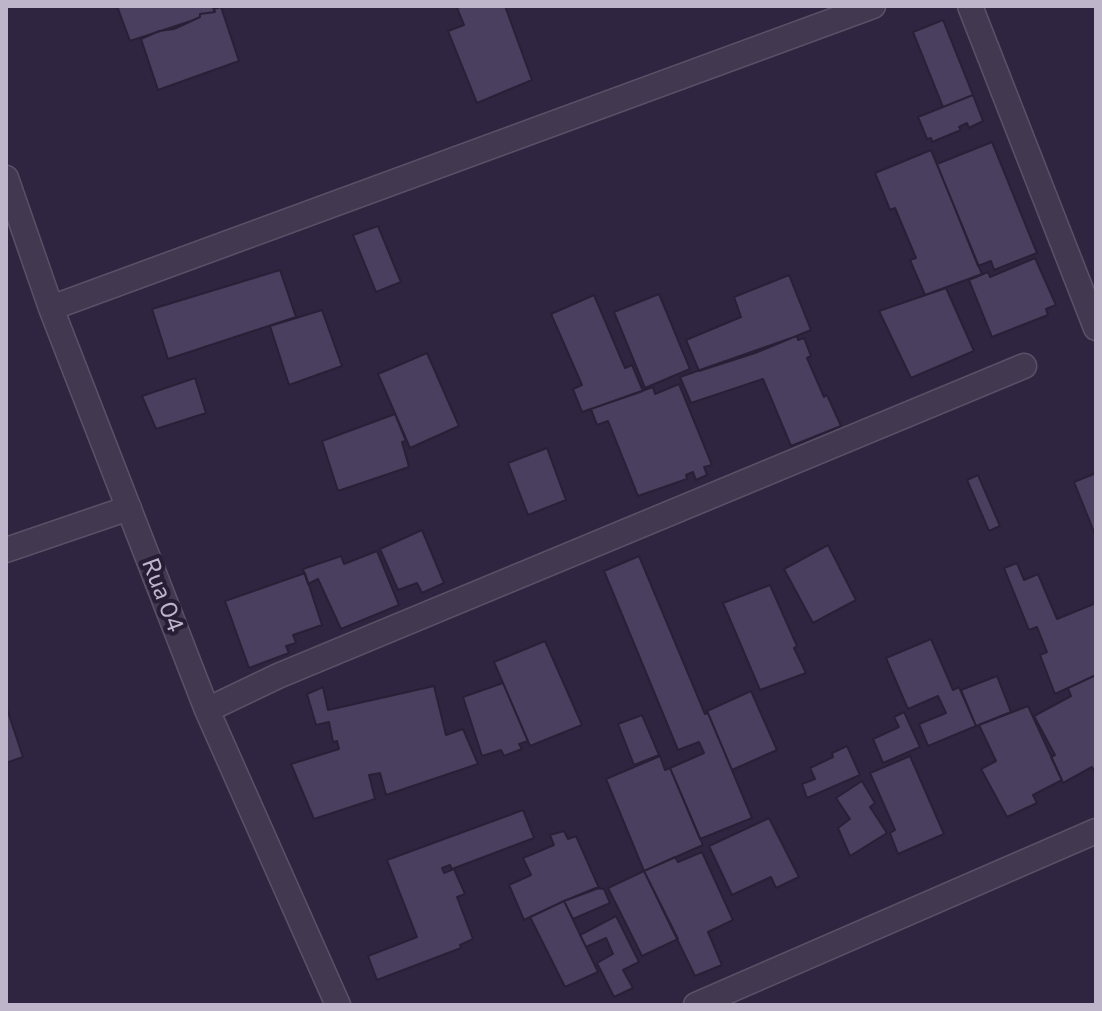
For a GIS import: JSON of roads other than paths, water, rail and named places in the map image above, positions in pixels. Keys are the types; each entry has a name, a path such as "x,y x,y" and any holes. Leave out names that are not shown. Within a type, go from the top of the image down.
{"street":[{"path":"51,308 873,6"},
{"path":"970,6 1096,328"},
{"name":"Rua 04","path":"6,178 51,308 207,710 338,1005"},
{"path":"207,710 278,676 1024,366"},
{"path":"6,550 129,508"},
{"path":"696,1005 1096,831"}]}
